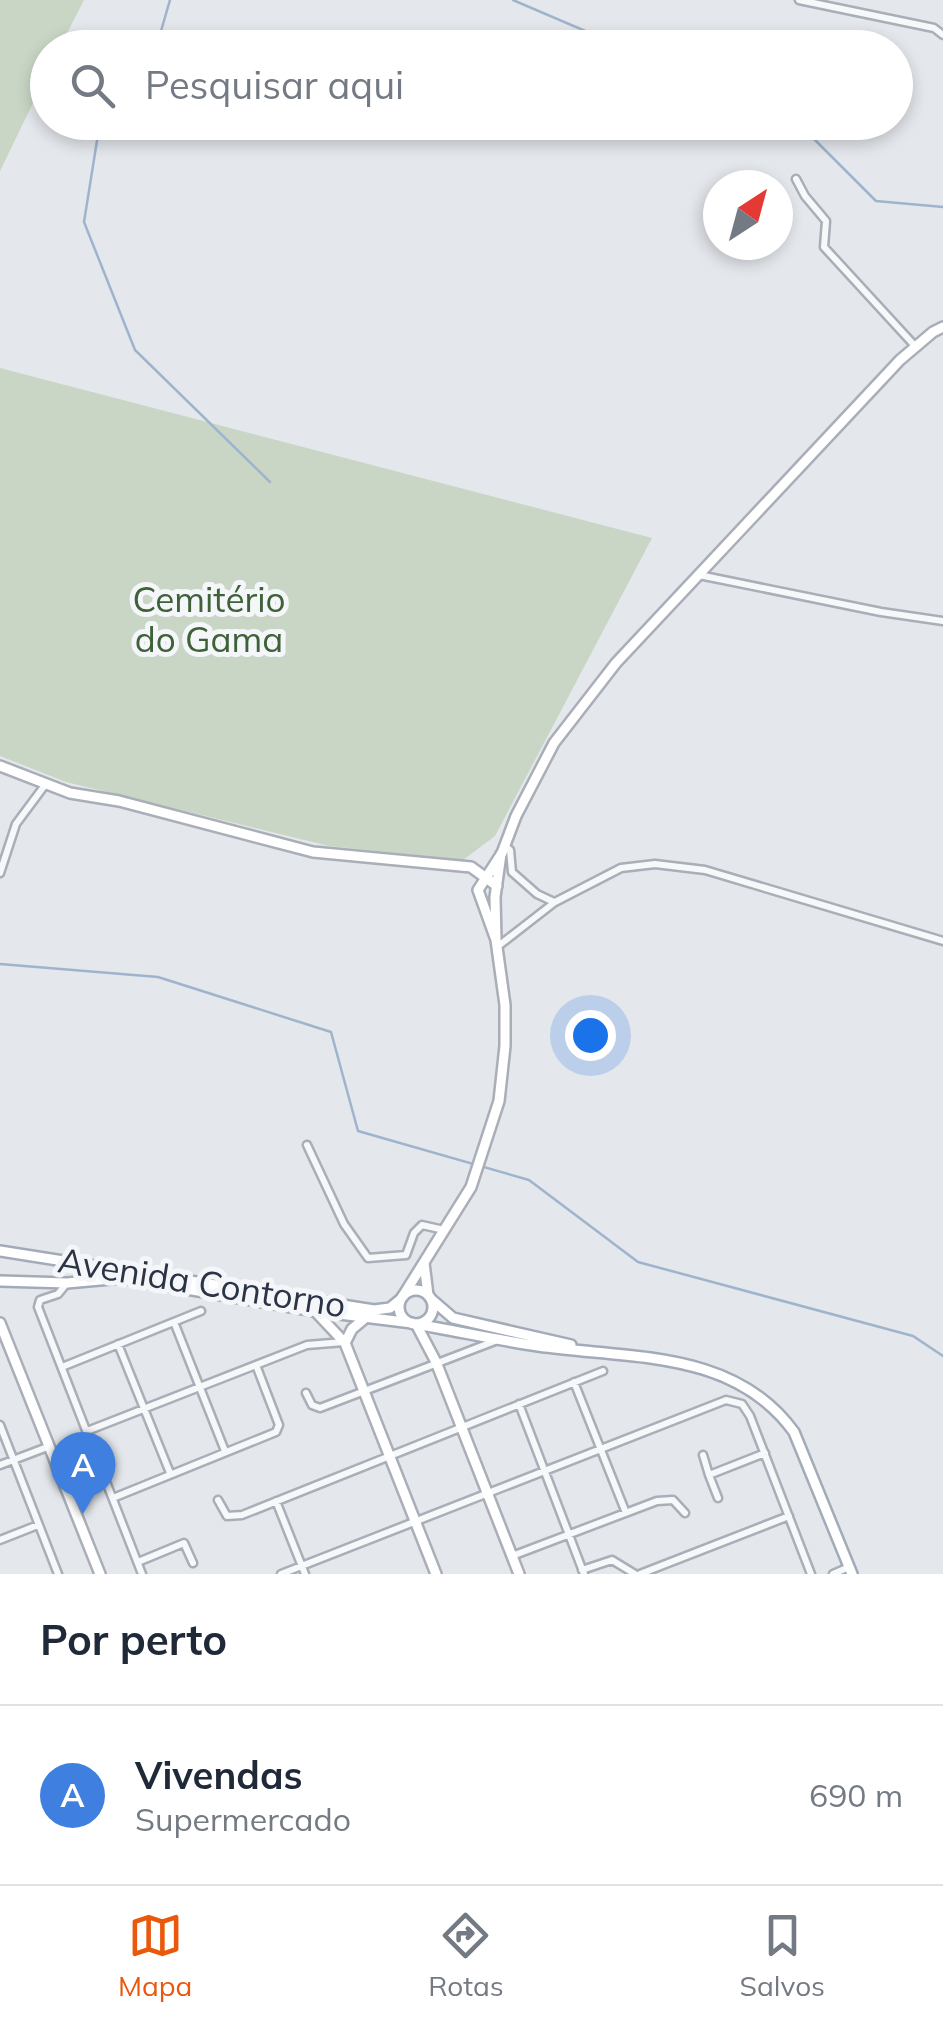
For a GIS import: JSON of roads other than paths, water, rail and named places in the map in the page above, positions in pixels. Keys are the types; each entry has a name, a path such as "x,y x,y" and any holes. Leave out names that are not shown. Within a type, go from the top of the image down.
{"main road":[{"path":"497,944 478,890 503,849 536,776 578,709 616,662 915,346 943,327"},
{"path":"0,766 70,793 119,801 313,852 471,867 497,886"},
{"path":"503,849 495,897 505,1005 499,1101 480,1166 402,1298 401,1314 414,1323 436,1362 519,1574"},
{"path":"481,896 486,900 495,897"},
{"name":"Avenida Contorno","path":"0,1251 374,1310 390,1308 402,1298"},
{"path":"62,1260 71,1269 66,1283"},
{"path":"414,1323 425,1321 432,1314 424,1260"},
{"name":"Avenida Contorno","path":"1,1282 66,1283 122,1278 720,1373 748,1386 782,1417 803,1450 850,1571"},
{"path":"402,1298 418,1290 429,1297"},
{"name":"Avenida Contorno","path":"429,1297 452,1318 539,1335 588,1350"},
{"path":"315,1311 345,1342 436,1574"},
{"path":"345,1342 364,1319"},
{"path":"0,1323 100,1574"}],"street":[{"path":"799,0 934,28 943,35"},
{"path":"796,179 804,196 826,221 824,248 915,346"},
{"path":"698,575 943,621"},
{"path":"0,872 16,824 45,785"},
{"path":"503,849 510,850 512,872 537,894 555,902"},
{"path":"497,944 555,902 621,868 682,865 943,941"},
{"path":"307,1146 344,1224 368,1258 407,1255 414,1233 422,1225 445,1230"},
{"path":"66,1283 58,1294 38,1303 142,1574"},
{"path":"62,1367 201,1311"},
{"path":"174,1322 226,1452"},
{"path":"306,1393 312,1405 320,1408 502,1339"},
{"path":"87,1432 312,1343 345,1342"},
{"path":"118,1344 170,1473"},
{"path":"112,1498 273,1434 279,1428 256,1365"},
{"path":"218,1500 228,1516 233,1517 602,1371"},
{"path":"574,1382 626,1513"},
{"path":"281,1574 303,1570 486,1492 726,1400 737,1401 746,1408 812,1574"},
{"path":"519,1404 583,1572 612,1560 638,1574 789,1516"},
{"path":"0,1425 58,1574"},
{"path":"0,1465 50,1446"},
{"path":"709,1474 765,1453"},
{"path":"703,1455 718,1498"},
{"path":"512,1556 667,1498 685,1513"},
{"path":"276,1500 303,1570"},
{"path":"0,1540 38,1525"},
{"path":"138,1562 184,1542 193,1563"},
{"path":"674,1561 679,1574"},
{"path":"833,1574 850,1571"}],"waterway":[{"path":"161,30 170,0"},
{"path":"513,0 583,30"},
{"path":"97,140 84,222 135,350 270,482"},
{"path":"815,140 876,201 943,207"},
{"path":"0,964 158,977 331,1032 358,1131 529,1180 638,1262 913,1336 943,1356"}],"place":[{"name":"Vivendas","path":"83,1514"}],"park label":[{"name":"Cemitério do Gama","path":"209,619"}]}
